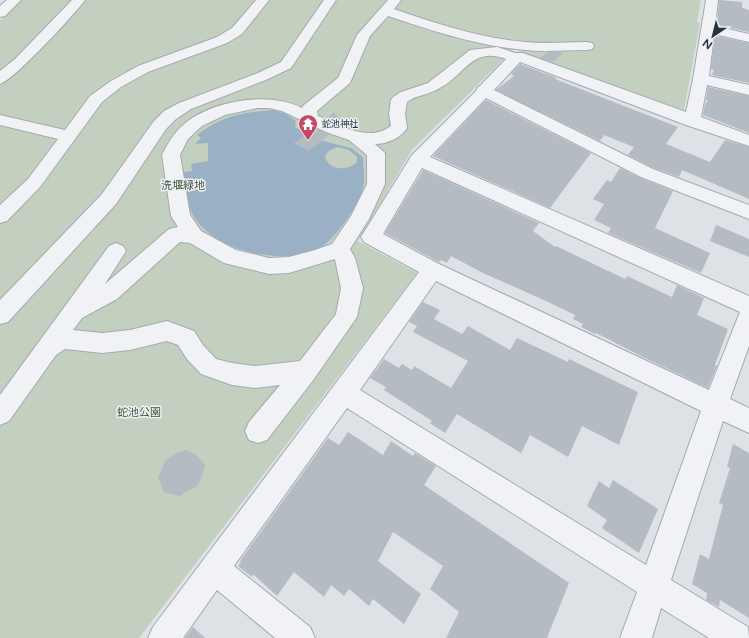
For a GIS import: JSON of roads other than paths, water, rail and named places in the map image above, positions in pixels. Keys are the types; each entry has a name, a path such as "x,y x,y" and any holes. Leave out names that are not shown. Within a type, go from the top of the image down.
{"street":[{"path":"0,13 15,0"},
{"path":"0,80 20,62 79,0"},
{"path":"0,216 34,183 96,99 116,84 143,69 222,40 237,31 263,0"},
{"path":"0,316 110,199 160,124 170,115 185,106 263,76 286,65 330,0"},
{"path":"692,121 701,78 712,0"},
{"path":"311,119 308,112 310,108 345,80 364,35 390,5 441,29 497,51 516,58 518,56 749,141"},
{"path":"708,29 749,38"},
{"path":"356,138 367,139 393,134 399,128 399,100 406,95 433,86 486,46 587,46"},
{"path":"516,58 483,90 418,159 371,237 432,270 749,421"},
{"path":"701,78 749,90"},
{"path":"483,90 647,173 749,212"},
{"path":"74,312 109,293 176,234 194,236 231,257 269,266 289,265 319,257 339,248 359,220 376,184 376,153 356,138 281,105 254,104 228,109 207,117 188,129 171,155 181,216 194,236"},
{"path":"0,120 68,136"},
{"path":"418,159 749,306"},
{"path":"258,431 306,371 346,317 352,288 344,258 339,248"},
{"path":"0,413 74,312 116,251"},
{"path":"164,638 432,270"},
{"path":"636,638 716,404 749,316"},
{"path":"48,348 62,339 102,343 130,340 166,331 186,338 195,352 209,367 232,374 255,377 306,371"},
{"path":"344,392 737,638"},
{"path":"216,568 299,638"}],"water":[{"path":"274,110 286,114 296,121 295,127 323,141 351,148 363,157 364,182 359,199 339,230 324,246 317,250 302,255 284,256 265,255 246,251 229,245 213,236 200,225 191,211 185,192 183,172 192,171 191,164 208,161 208,143 195,144 201,138 197,135 216,123 233,116","holes":["338,147 349,150 357,157 357,162 349,167 335,167 325,158 328,152"]}],"place":[{"name":"蛇池神社","path":"308,141"}],"park label":[{"name":"洗堰緑地","path":"183,185"},
{"name":"蛇池公園","path":"139,412"}]}
